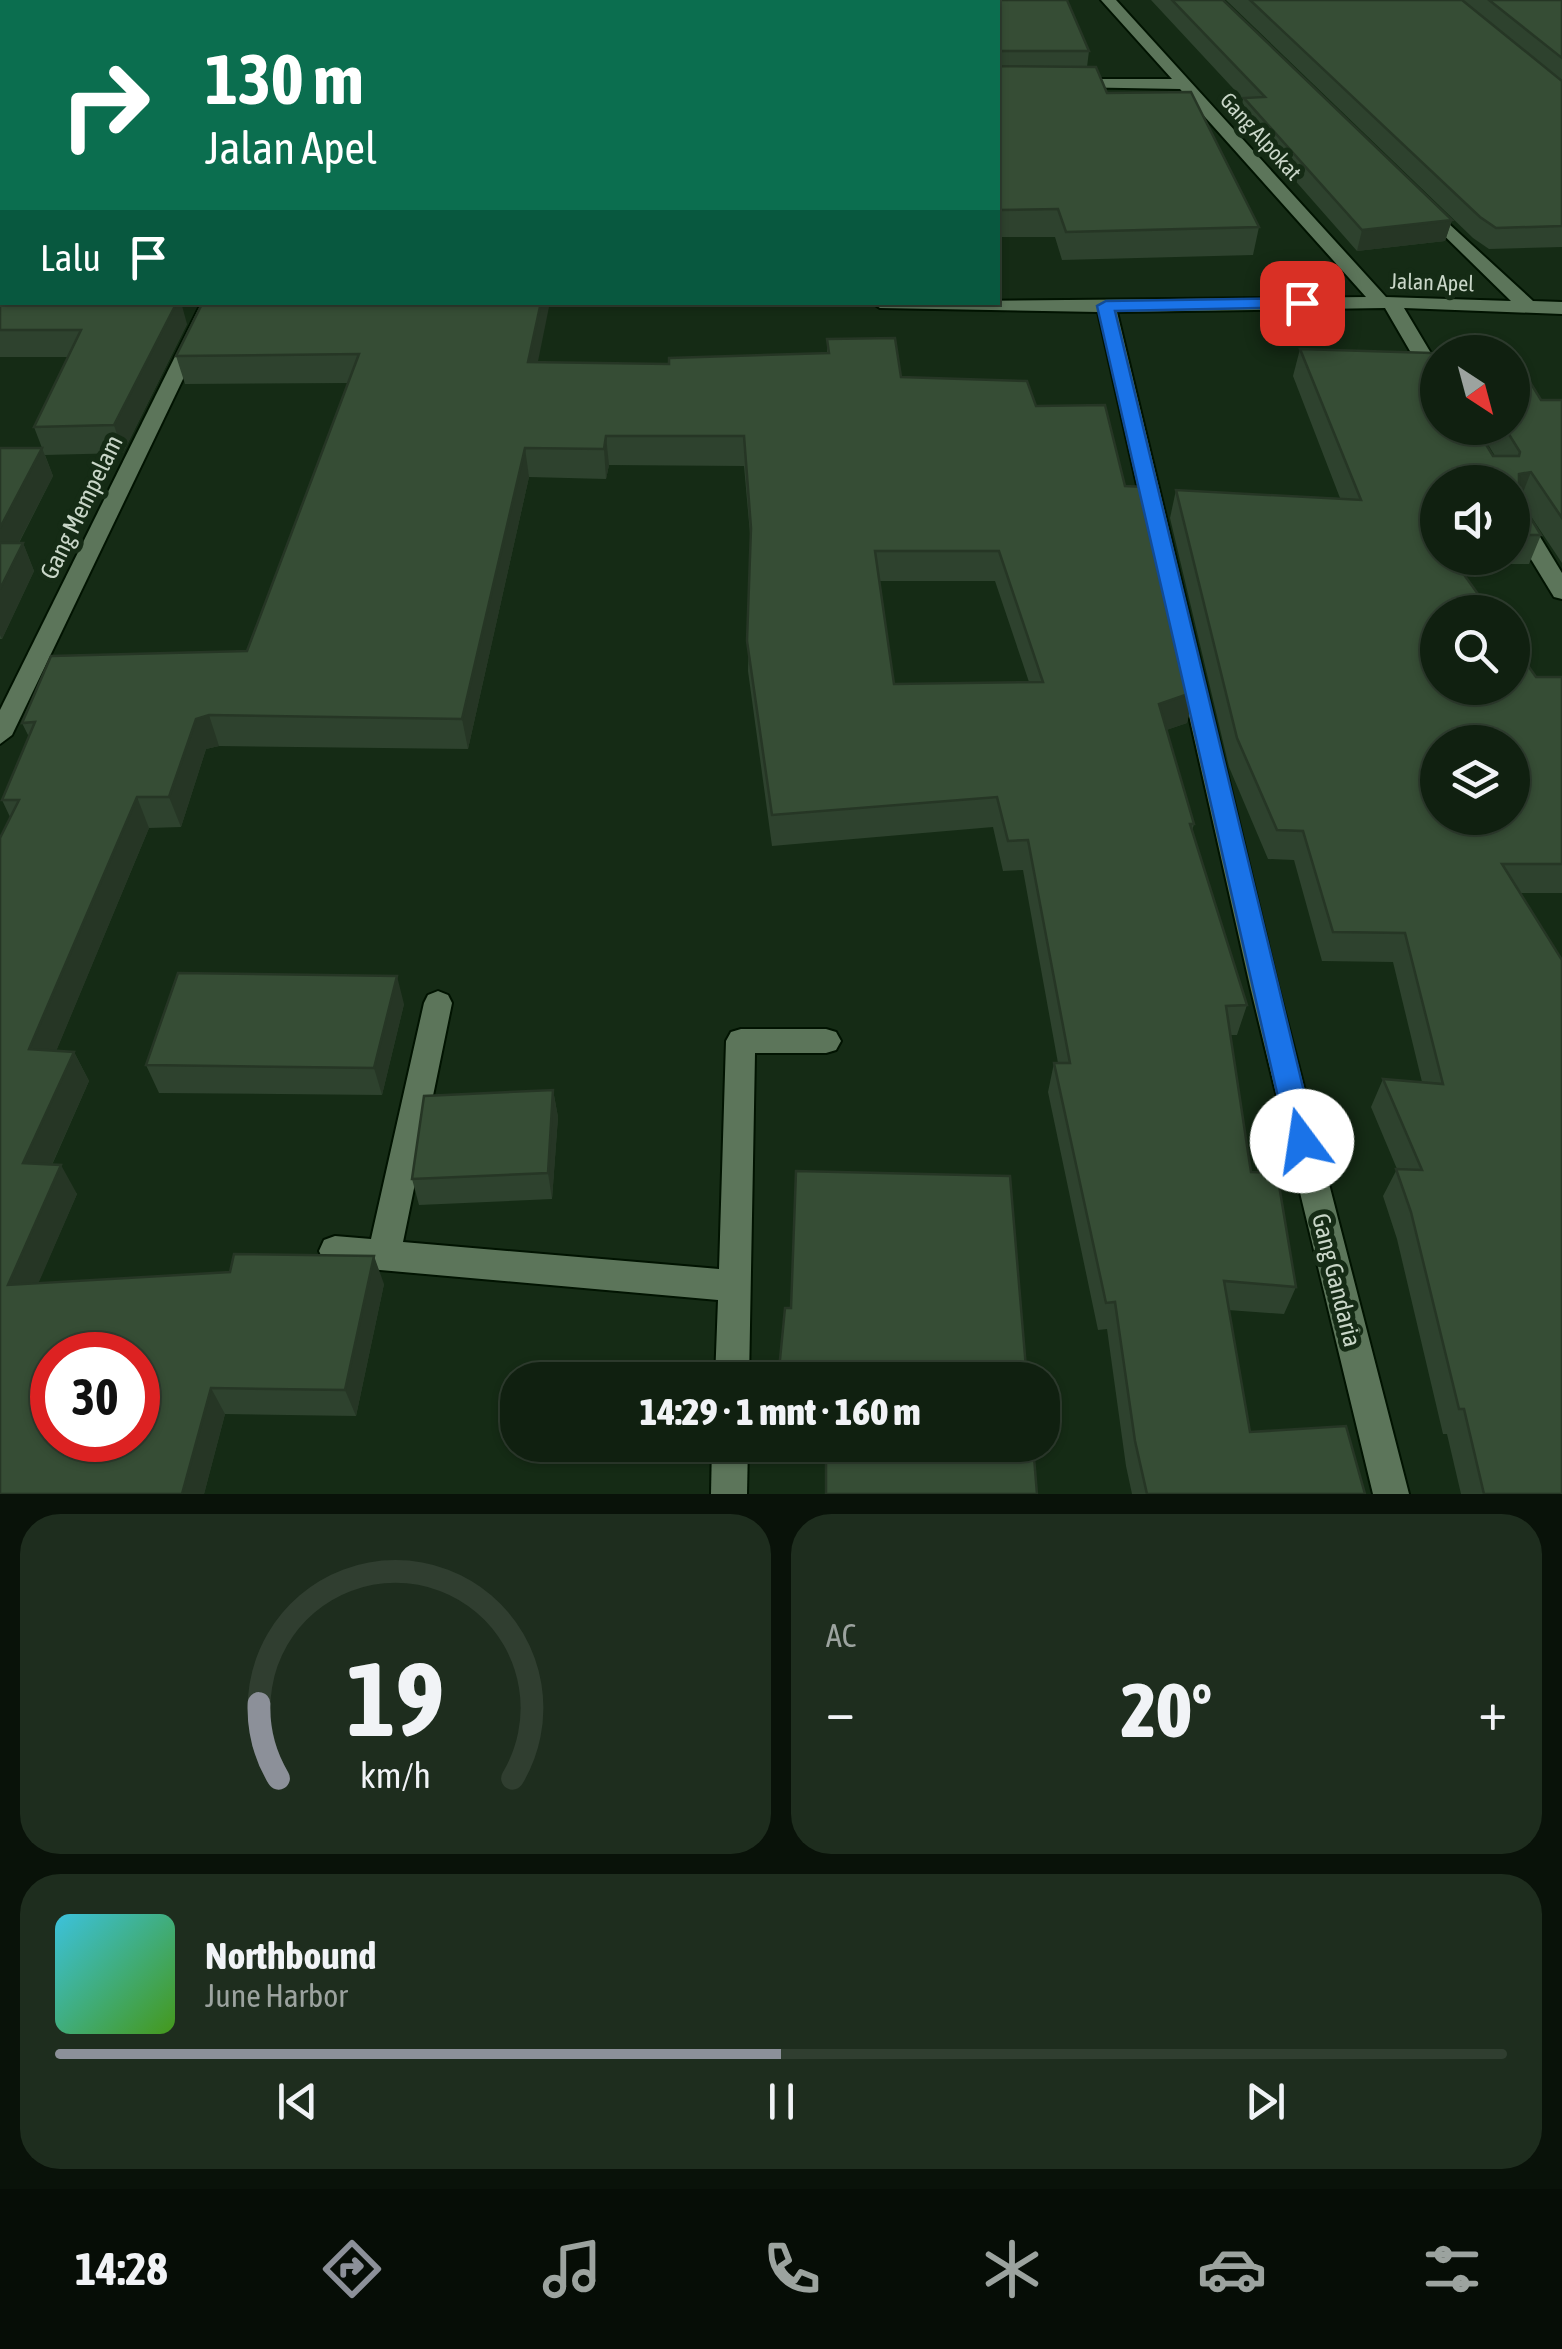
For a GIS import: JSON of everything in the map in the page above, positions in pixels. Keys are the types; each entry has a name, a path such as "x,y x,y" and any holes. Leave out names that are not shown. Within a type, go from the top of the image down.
{"street":[{"name":"Gang Alpokat","path":"1108,0 1386,302 1420,354"},
{"path":"1053,84 1184,84"},
{"path":"1405,188 1528,308"},
{"name":"Jalan Apel","path":"1000,304 1386,302 1562,308"},
{"name":"Gang Mempelam","path":"0,736 210,305"},
{"name":"Gang Gandaria","path":"1106,306 1264,986 1391,1494"},
{"path":"1530,540 1562,592"},
{"path":"384,1255 438,1003"},
{"path":"732,1362 741,1041 826,1041"},
{"path":"335,1251 734,1286"},
{"path":"729,1494 730,1462"}],"building":[{"path":"1000,0 1067,0 1089,51 1000,51"},
{"path":"1172,0 1223,0 1452,220 1362,230 1244,98 1265,97"},
{"path":"1250,0 1462,0 1562,81 1562,226 1496,228 1480,217"},
{"path":"1489,0 1562,0 1562,58"},
{"path":"1000,66 1096,67 1107,93 1191,92 1259,227 1066,232 1058,209 1000,210"},
{"path":"0,305 175,305 114,425 34,427 81,330 0,330"},
{"path":"202,305 540,305 528,362 669,364 669,358 829,353 827,339 895,338 901,377 1027,381 1036,406 1105,405 1125,486 1146,487 1194,692 1159,704 1194,824 1190,824 1247,1005 1226,1006 1251,1172 1277,1173 1296,1287 1224,1281 1250,1432 1346,1426 1365,1494 1147,1494 1135,1441 1115,1302 1106,1303 1054,1063 1070,1063 1028,840 1008,841 997,797 772,815 747,641 751,528 744,436 606,436 604,449 525,448 462,719 209,715 196,719 169,797 137,797 29,1049 74,1052 23,1163 61,1165 8,1285 230,1272 234,1254 374,1256 345,1390 211,1388 182,1494 0,1494 0,838 19,800 2,800 35,722 22,723 51,656 247,651 359,354 176,356","holes":["875,551 999,551 1043,682 894,684"]},
{"path":"1300,349 1420,353 1420,445 1486,445 1493,456 1519,456 1516,445 1530,445 1530,382 1541,400 1562,400 1562,518 1530,472 1530,465 1420,465 1420,575 1464,575 1479,595 1420,595 1420,705 1530,705 1530,668 1536,677 1562,677 1562,864 1502,864 1562,960 1562,1494 1484,1494 1411,1212 1396,1169 1422,1170 1383,1079 1443,1084 1405,933 1333,932 1303,831 1277,830 1237,738 1176,490 1361,500"},
{"path":"0,448 42,448 0,528"},
{"path":"1530,517 1541,535 1530,535"},
{"path":"0,543 23,543 0,589"},
{"path":"178,973 397,976 374,1068 146,1065"},
{"path":"553,1090 548,1173 412,1179 424,1096"},
{"path":"796,1171 1010,1176 1026,1362 780,1362 785,1308 791,1308"},
{"path":"826,1462 1034,1462 1037,1494 826,1494"}],"route":[{"path":"1302,303 1106,306 1302,1141"}]}
